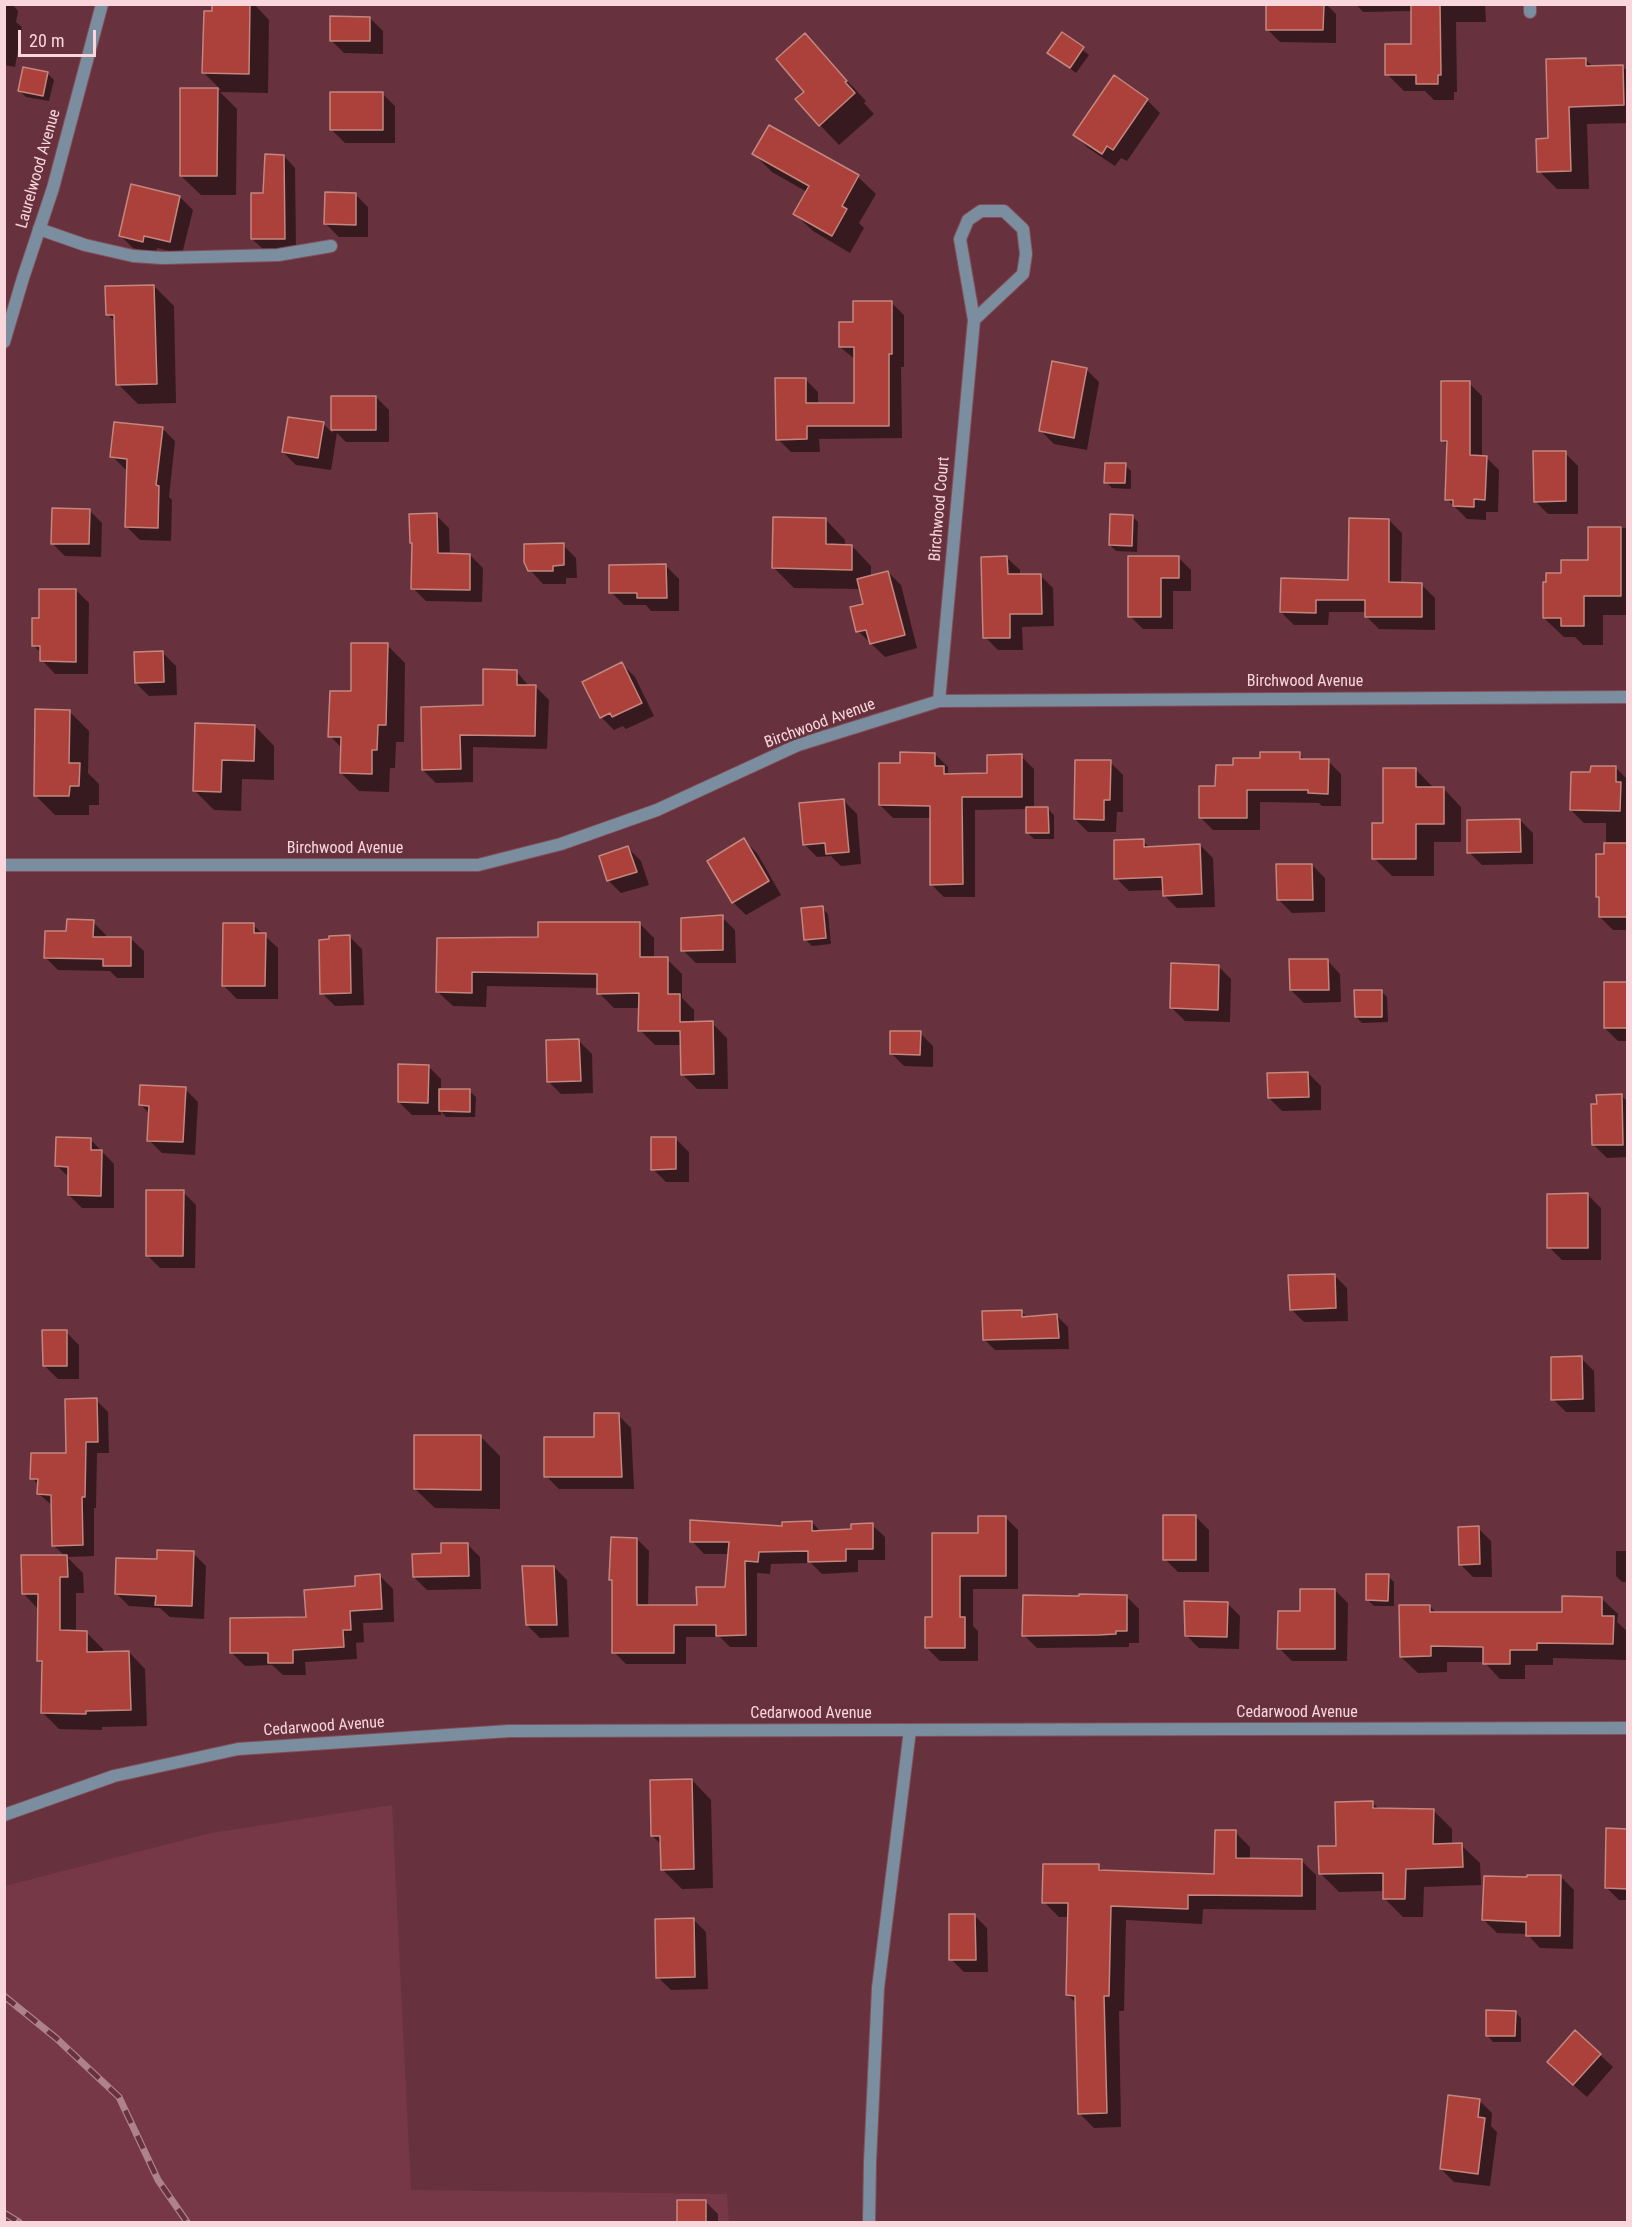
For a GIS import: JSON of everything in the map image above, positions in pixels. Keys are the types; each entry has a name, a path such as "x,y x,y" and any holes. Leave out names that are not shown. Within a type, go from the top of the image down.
{"street":[{"name":"Laurelwood Avenue","path":"4,342 53,188 102,4"},
{"name":"Birchwood Court","path":"939,701 974,320 960,239 968,219 981,211 1004,211 1023,229 1026,254 1023,274 974,320"},
{"path":"39,229 85,245 133,256 162,258 278,255 331,246"},
{"name":"Birchwood Avenue","path":"4,866 478,865 561,844 657,810 798,745 939,701 1628,697"},
{"name":"Cedarwood Avenue","path":"4,1815 114,1776 238,1749 509,1731 1628,1728"},
{"path":"869,2223 878,1988 910,1730"}],"shaded area":[{"path":"392,1805 411,2190 727,2194 729,2222 5,2222 5,1886 211,1833"}],"building":[{"path":"212,4 250,4 249,74 202,73 204,11 212,11"},
{"path":"1266,4 1324,4 1323,30 1266,30"},
{"path":"1411,4 1440,4 1441,75 1438,75 1438,84 1416,84 1416,75 1385,75 1385,44 1411,44"},
{"path":"330,16 370,17 370,41 330,41"},
{"path":"1062,32 1084,47 1070,68 1047,53"},
{"path":"805,33 855,93 819,126 795,99 804,92 776,59"},
{"path":"1586,58 1586,66 1623,65 1624,105 1569,107 1571,171 1537,172 1536,139 1548,138 1546,59"},
{"path":"23,67 48,72 43,96 18,91"},
{"path":"1114,75 1148,99 1113,150 1107,146 1102,154 1073,135"},
{"path":"180,88 218,88 217,176 180,176"},
{"path":"330,92 383,92 383,130 330,130"},
{"path":"769,125 859,175 842,206 847,209 832,236 793,214 809,186 752,154"},
{"path":"265,154 284,155 285,239 251,239 251,193 263,193"},
{"path":"131,184 180,196 170,242 144,236 143,242 119,236"},
{"path":"325,192 356,193 356,225 324,224"},
{"path":"154,285 157,384 116,385 114,315 106,315 105,286"},
{"path":"853,301 892,301 889,426 807,426 807,439 776,440 775,378 806,378 806,403 854,403 854,347 839,347 839,322 853,322"},
{"path":"1052,361 1087,368 1074,438 1039,431"},
{"path":"1441,381 1470,381 1470,455 1487,456 1485,500 1474,499 1474,507 1453,506 1453,500 1445,500 1447,441 1441,441"},
{"path":"331,396 376,396 376,430 331,430"},
{"path":"288,417 324,422 318,458 282,452"},
{"path":"114,422 163,427 156,485 159,486 158,528 125,527 127,459 110,457"},
{"path":"1533,451 1566,451 1566,501 1534,502"},
{"path":"1105,463 1126,463 1125,483 1104,483"},
{"path":"52,508 90,509 89,544 51,544"},
{"path":"437,513 438,553 470,554 470,590 411,589 412,543 410,543 409,514"},
{"path":"1110,514 1133,515 1132,546 1109,545"},
{"path":"773,517 826,518 826,544 852,545 852,570 772,568"},
{"path":"1349,518 1389,519 1389,582 1422,583 1422,617 1365,617 1365,600 1316,600 1316,613 1280,612 1281,578 1348,580"},
{"path":"1588,527 1621,527 1621,596 1584,596 1584,626 1561,626 1561,618 1543,618 1543,582 1546,582 1546,573 1561,573 1561,560 1588,560"},
{"path":"564,543 564,565 553,566 553,571 528,571 524,562 524,544"},
{"path":"1007,556 1008,574 1041,574 1042,614 1010,614 1010,638 983,638 981,557"},
{"path":"1128,556 1179,556 1179,578 1161,578 1161,617 1128,617"},
{"path":"666,564 667,598 637,598 637,593 609,593 609,565"},
{"path":"888,571 905,635 870,644 866,630 856,632 850,607 863,604 857,579"},
{"path":"39,589 76,589 76,662 40,661 40,646 32,646 32,618 39,618"},
{"path":"351,643 388,643 386,725 378,725 377,750 372,750 372,774 340,773 341,737 328,737 330,691 351,691"},
{"path":"163,651 164,682 135,683 134,652"},
{"path":"622,662 642,703 612,717 610,713 600,718 582,682"},
{"path":"483,669 517,670 517,685 536,685 535,736 460,735 461,769 422,770 421,707 483,705"},
{"path":"35,709 70,710 69,763 80,763 79,786 70,786 69,796 34,796"},
{"path":"195,723 255,725 254,761 222,760 221,792 193,791"},
{"path":"900,752 935,753 935,766 944,766 944,774 987,773 987,755 1022,754 1022,797 962,797 963,884 930,885 930,806 879,805 879,763 900,763"},
{"path":"1260,752 1300,752 1300,759 1329,759 1328,794 1308,793 1308,790 1247,790 1247,818 1199,818 1199,786 1215,786 1216,765 1233,765 1233,758 1260,758"},
{"path":"1075,760 1111,760 1110,800 1104,800 1104,820 1074,819"},
{"path":"1591,766 1616,766 1616,782 1621,782 1620,811 1570,810 1571,772 1590,772"},
{"path":"1383,768 1416,768 1416,787 1444,787 1444,824 1416,824 1416,859 1372,859 1372,823 1383,823"},
{"path":"844,799 849,852 826,854 825,843 803,845 799,803"},
{"path":"1026,807 1048,807 1049,833 1026,833"},
{"path":"1520,819 1521,852 1467,853 1467,820"},
{"path":"744,838 769,881 732,903 707,861"},
{"path":"1144,839 1144,847 1200,844 1202,894 1163,896 1162,877 1114,879 1114,840"},
{"path":"1604,843 1628,843 1628,917 1599,917 1599,897 1596,897 1596,854 1604,854"},
{"path":"628,846 637,872 607,881 599,856"},
{"path":"1276,864 1312,864 1313,900 1277,900"},
{"path":"823,906 826,938 804,940 801,908"},
{"path":"723,915 723,950 681,951 681,918"},
{"path":"67,919 94,920 93,937 131,937 131,966 103,966 103,959 44,958 45,931 66,931"},
{"path":"538,922 640,922 640,957 668,957 668,994 680,994 680,1022 713,1021 714,1074 681,1075 680,1031 638,1031 639,993 597,994 597,974 472,972 472,993 436,992 437,938 538,937"},
{"path":"223,923 254,923 254,933 266,933 265,986 222,986"},
{"path":"350,935 351,993 320,994 319,940 329,939 329,936"},
{"path":"1289,959 1328,959 1329,990 1290,990"},
{"path":"1171,963 1219,965 1218,1010 1170,1008"},
{"path":"1604,982 1628,982 1628,1028 1604,1028"},
{"path":"1354,990 1382,990 1382,1017 1355,1017"},
{"path":"890,1031 921,1031 920,1055 890,1054"},
{"path":"579,1039 581,1081 547,1082 546,1040"},
{"path":"398,1064 429,1065 428,1103 398,1102"},
{"path":"1308,1072 1309,1097 1268,1098 1267,1073"},
{"path":"140,1085 186,1087 183,1142 147,1141 149,1106 139,1105"},
{"path":"439,1089 470,1089 470,1112 439,1111"},
{"path":"1622,1094 1623,1145 1592,1145 1591,1104 1597,1104 1596,1095"},
{"path":"56,1137 91,1138 91,1150 102,1150 101,1196 68,1195 68,1167 55,1166"},
{"path":"651,1137 676,1137 676,1169 651,1170"},
{"path":"146,1190 184,1190 183,1256 146,1256"},
{"path":"1588,1193 1588,1248 1547,1248 1547,1194"},
{"path":"1335,1274 1336,1308 1290,1310 1288,1275"},
{"path":"1022,1310 1022,1317 1057,1314 1059,1338 983,1340 982,1311"},
{"path":"42,1330 67,1330 67,1366 43,1366"},
{"path":"1582,1356 1583,1399 1551,1400 1551,1357"},
{"path":"97,1398 98,1442 86,1442 85,1497 82,1497 83,1545 52,1546 51,1495 37,1494 38,1479 30,1479 31,1453 66,1453 65,1399"},
{"path":"594,1413 619,1413 622,1477 544,1477 544,1437 594,1437"},
{"path":"414,1435 481,1435 481,1490 414,1489"},
{"path":"1163,1515 1196,1515 1196,1560 1163,1560"},
{"path":"978,1516 1006,1516 1006,1576 960,1576 960,1617 965,1617 965,1648 925,1648 925,1617 932,1617 932,1533 978,1533"},
{"path":"690,1520 782,1526 782,1522 812,1521 812,1531 851,1529 851,1524 873,1523 873,1549 846,1549 846,1561 808,1562 808,1551 759,1552 758,1562 745,1561 746,1635 716,1636 716,1625 674,1625 674,1653 612,1653 612,1580 609,1580 611,1537 637,1538 637,1605 697,1605 696,1587 725,1587 729,1542 690,1542"},
{"path":"1479,1526 1480,1564 1459,1565 1458,1527"},
{"path":"441,1543 468,1543 469,1576 413,1577 412,1554 441,1553"},
{"path":"157,1550 194,1551 192,1606 155,1605 156,1596 115,1594 116,1558 157,1559"},
{"path":"21,1555 67,1555 68,1577 60,1577 60,1630 87,1631 87,1652 129,1651 131,1710 86,1711 86,1714 41,1713 42,1661 37,1661 38,1594 22,1594"},
{"path":"522,1566 554,1566 557,1625 526,1625"},
{"path":"380,1574 382,1609 350,1611 351,1630 343,1630 344,1647 293,1650 293,1663 268,1663 268,1653 230,1653 230,1618 306,1617 304,1590 355,1586 355,1576"},
{"path":"1366,1574 1389,1574 1388,1601 1366,1600"},
{"path":"1300,1589 1335,1589 1335,1649 1277,1649 1278,1611 1300,1611"},
{"path":"1079,1594 1127,1595 1127,1631 1098,1635 1022,1636 1023,1595 1079,1596"},
{"path":"1562,1596 1602,1597 1602,1616 1614,1616 1613,1644 1537,1643 1537,1650 1510,1650 1510,1664 1483,1664 1483,1647 1431,1646 1431,1656 1400,1657 1399,1605 1430,1605 1430,1612 1562,1612"},
{"path":"1184,1601 1228,1602 1227,1637 1185,1636"},
{"path":"692,1779 694,1869 661,1870 660,1836 651,1836 650,1780"},
{"path":"1373,1801 1373,1808 1434,1809 1433,1844 1462,1843 1463,1867 1406,1869 1405,1899 1383,1899 1383,1873 1319,1874 1318,1846 1336,1846 1335,1802"},
{"path":"1606,1828 1628,1829 1628,1889 1605,1888"},
{"path":"1215,1830 1236,1830 1236,1858 1302,1859 1302,1896 1188,1895 1188,1909 1111,1906 1109,1996 1104,1996 1107,2113 1078,2114 1075,1996 1066,1995 1068,1903 1042,1903 1043,1864 1099,1864 1099,1870 1214,1874"},
{"path":"1527,1875 1561,1875 1560,1936 1526,1936 1526,1922 1482,1920 1484,1876 1527,1877"},
{"path":"949,1914 975,1914 976,1960 949,1960"},
{"path":"694,1918 695,1977 656,1978 655,1919"},
{"path":"1486,2010 1516,2011 1515,2036 1486,2036"},
{"path":"1575,2030 1601,2054 1573,2085 1547,2062"},
{"path":"1448,2095 1480,2099 1478,2117 1485,2118 1478,2174 1440,2169"},
{"path":"677,2200 706,2200 706,2223 677,2223"}],"railway":[{"path":"4,1996 56,2038 119,2097 158,2180 187,2222"},
{"path":"4,2213 19,2222"}]}
